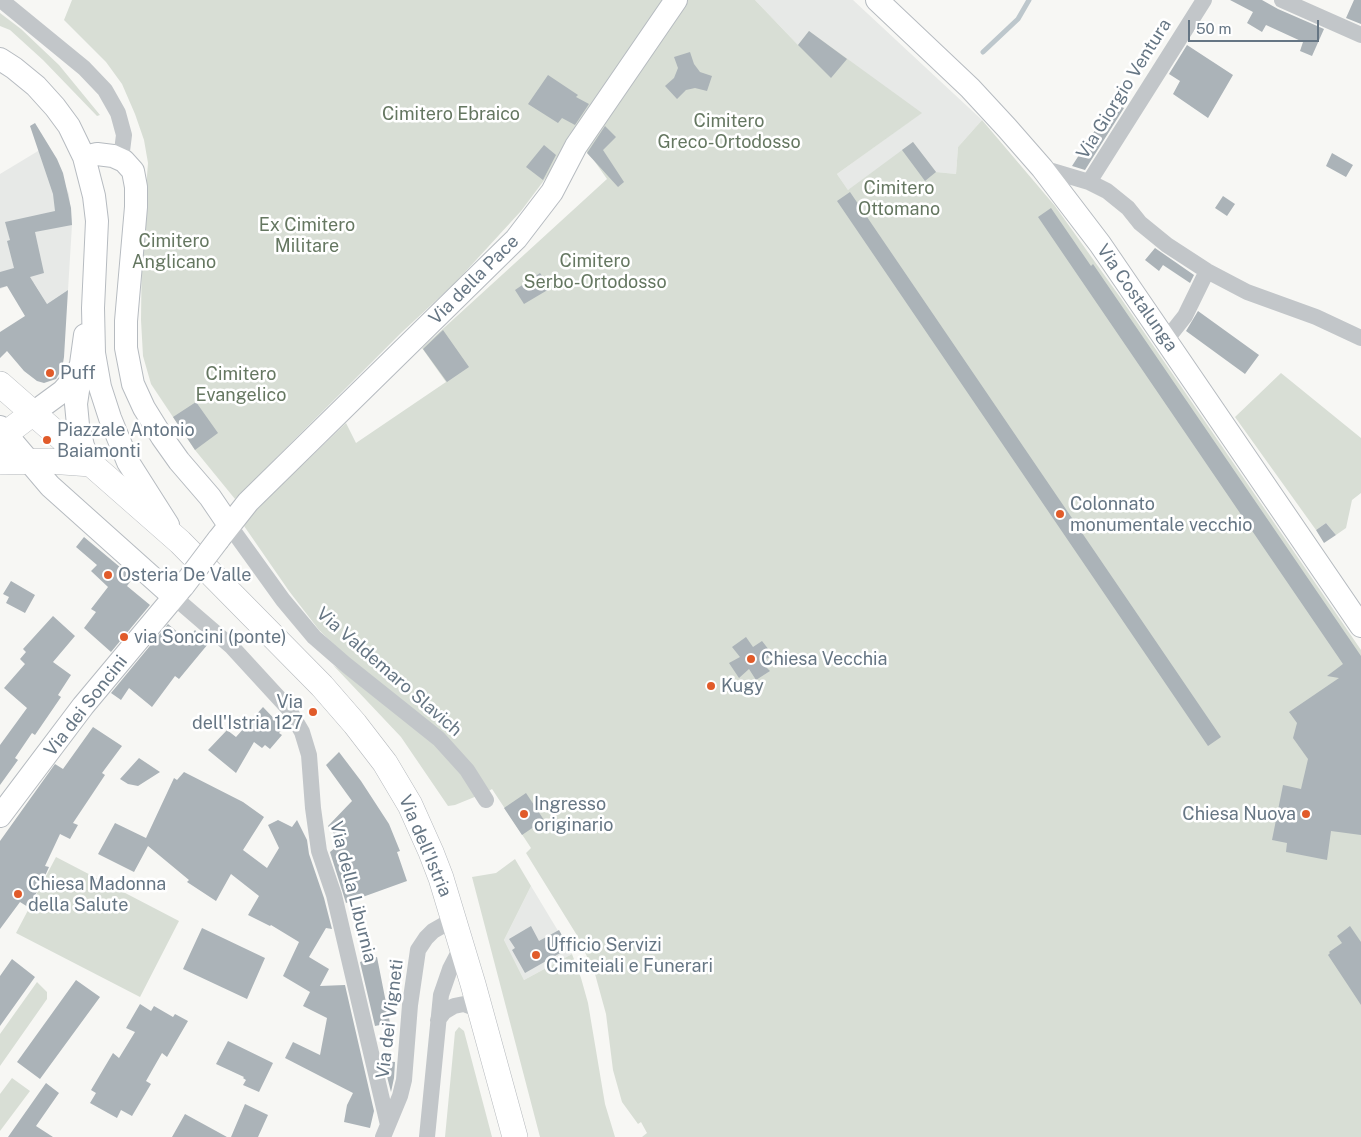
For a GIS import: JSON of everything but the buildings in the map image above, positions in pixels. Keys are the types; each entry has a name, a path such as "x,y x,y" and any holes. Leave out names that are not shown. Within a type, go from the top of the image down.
{"main road":[{"path":"0,384 180,542"},
{"path":"2,433 33,413"},
{"path":"0,462 27,460 91,464"},
{"name":"Via dell'Istria","path":"180,542 322,686 385,763 410,805 431,852 454,919 515,1137"}],"street":[{"path":"1,0 84,68 105,90 118,113 124,135 121,159"},
{"name":"Via della Pace","path":"179,591 248,502 516,239 552,192 576,146 676,0"},
{"name":"Via Costalunga","path":"876,0 970,88 1042,168 1100,244 1361,626"},
{"name":"Via Giorgio Ventura","path":"1042,168 1089,182 1204,0"},
{"path":"1282,0 1361,35"},
{"path":"0,59 36,86 55,107 69,126 84,157 94,196 97,221 93,308 94,353 100,388 128,462 152,502 180,542"},
{"path":"84,157 97,154 113,156 121,159 133,171 136,187 126,321 126,348 133,384 144,408 162,437 210,497 223,532"},
{"path":"1089,182 1107,191 1128,208 1140,223 1167,245 1207,271 1247,292 1316,316 1361,338"},
{"path":"91,464 83,446 76,404 95,260"},
{"path":"1166,340 1185,316 1207,271"},
{"path":"33,413 63,391 77,375 81,364"},
{"path":"2,433 50,486 179,591"},
{"name":"Via Valdemaro Slavich","path":"223,532 314,637 439,739 466,770 486,800"},
{"name":"Via dei Soncini","path":"0,816 83,706 179,591"},
{"name":"Via della Liburnia","path":"179,591 288,708 302,732 309,755 313,808 319,851 334,895 385,1131"},
{"name":"Via dei Vigneti","path":"385,1131 400,1096 404,1080 410,1005 418,950 433,931 454,919"},
{"path":"427,1137 441,995 462,946"},
{"path":"438,1020 444,1012 454,1006 464,1004 472,1007 481,1015"}],"shaded area":[{"path":"755,0 853,0 982,120 958,147 956,174 936,172 848,190 837,174 921,113 798,45"},
{"path":"48,145 69,194 72,225 68,290 47,304 34,283 27,287 19,281 0,289 0,174"},
{"path":"531,886 572,954 524,980 504,940"}],"green space":[{"path":"72,0 665,0 560,159 521,211 455,283 402,332 235,499 195,450 151,384 143,356 141,320 142,241 148,163 144,140 122,84 106,62 64,20"},
{"path":"687,0 755,0 798,45 809,31 922,113 837,174 848,190 913,142 936,172 956,174 958,147 982,120 1055,206 1120,297 1361,650 1361,1137 642,1137 647,1133 641,1122 638,1124 622,1102 613,1070 606,1014 595,974 578,937 526,853 531,848 492,789 487,792 319,630 289,591 242,523 346,423 356,443 446,382 422,348 607,179 583,148"},
{"path":"0,13 21,29 59,65 100,115 97,116 43,60 10,30 0,26"},
{"path":"1281,373 1361,438 1361,493 1352,500 1346,528 1336,535 1326,523 1316,530 1235,417"},
{"path":"333,665 360,684 435,744 461,771 477,796 448,806 401,737"},
{"path":"56,857 179,921 140,997 16,933"},
{"path":"515,859 531,886 504,940 524,980 572,954 588,1003 605,1104 615,1137 540,1137 472,877 496,873"},
{"path":"37,982 47,992 47,999 0,1066 0,1034"},
{"path":"459,1027 464,1031 492,1137 445,1137 455,1032"},
{"path":"12,1078 30,1091 0,1131 0,1094"}],"waterway":[{"path":"983,52 1018,19 1029,0"}],"place":[{"name":"Puff","path":"50,373"},
{"name":"Piazzale Antonio Baiamonti","path":"47,440"},
{"name":"Colonnato monumentale vecchio","path":"1060,514"},
{"name":"Osteria De Valle","path":"108,575"},
{"name":"via Soncini (ponte)","path":"124,637"},
{"name":"Chiesa Vecchia","path":"751,659"},
{"name":"Kugy","path":"711,686"},
{"name":"Via dell'Istria 127","path":"313,712"},
{"name":"Ingresso originario","path":"524,814"},
{"name":"Chiesa Nuova","path":"1306,814"},
{"name":"Chiesa Madonna della Salute","path":"18,894"},
{"name":"Ufficio Servizi Cimiteiali e Funerari","path":"536,955"}],"park label":[{"name":"Cimitero Ebraico","path":"451,114"},
{"name":"Cimitero Greco-Ortodosso","path":"729,131"},
{"name":"Cimitero Ottomano","path":"899,198"},
{"name":"Ex Cimitero Militare","path":"307,235"},
{"name":"Cimitero Anglicano","path":"174,251"},
{"name":"Cimitero Serbo-Ortodosso","path":"595,271"},
{"name":"Cimitero Evangelico","path":"241,384"}]}
